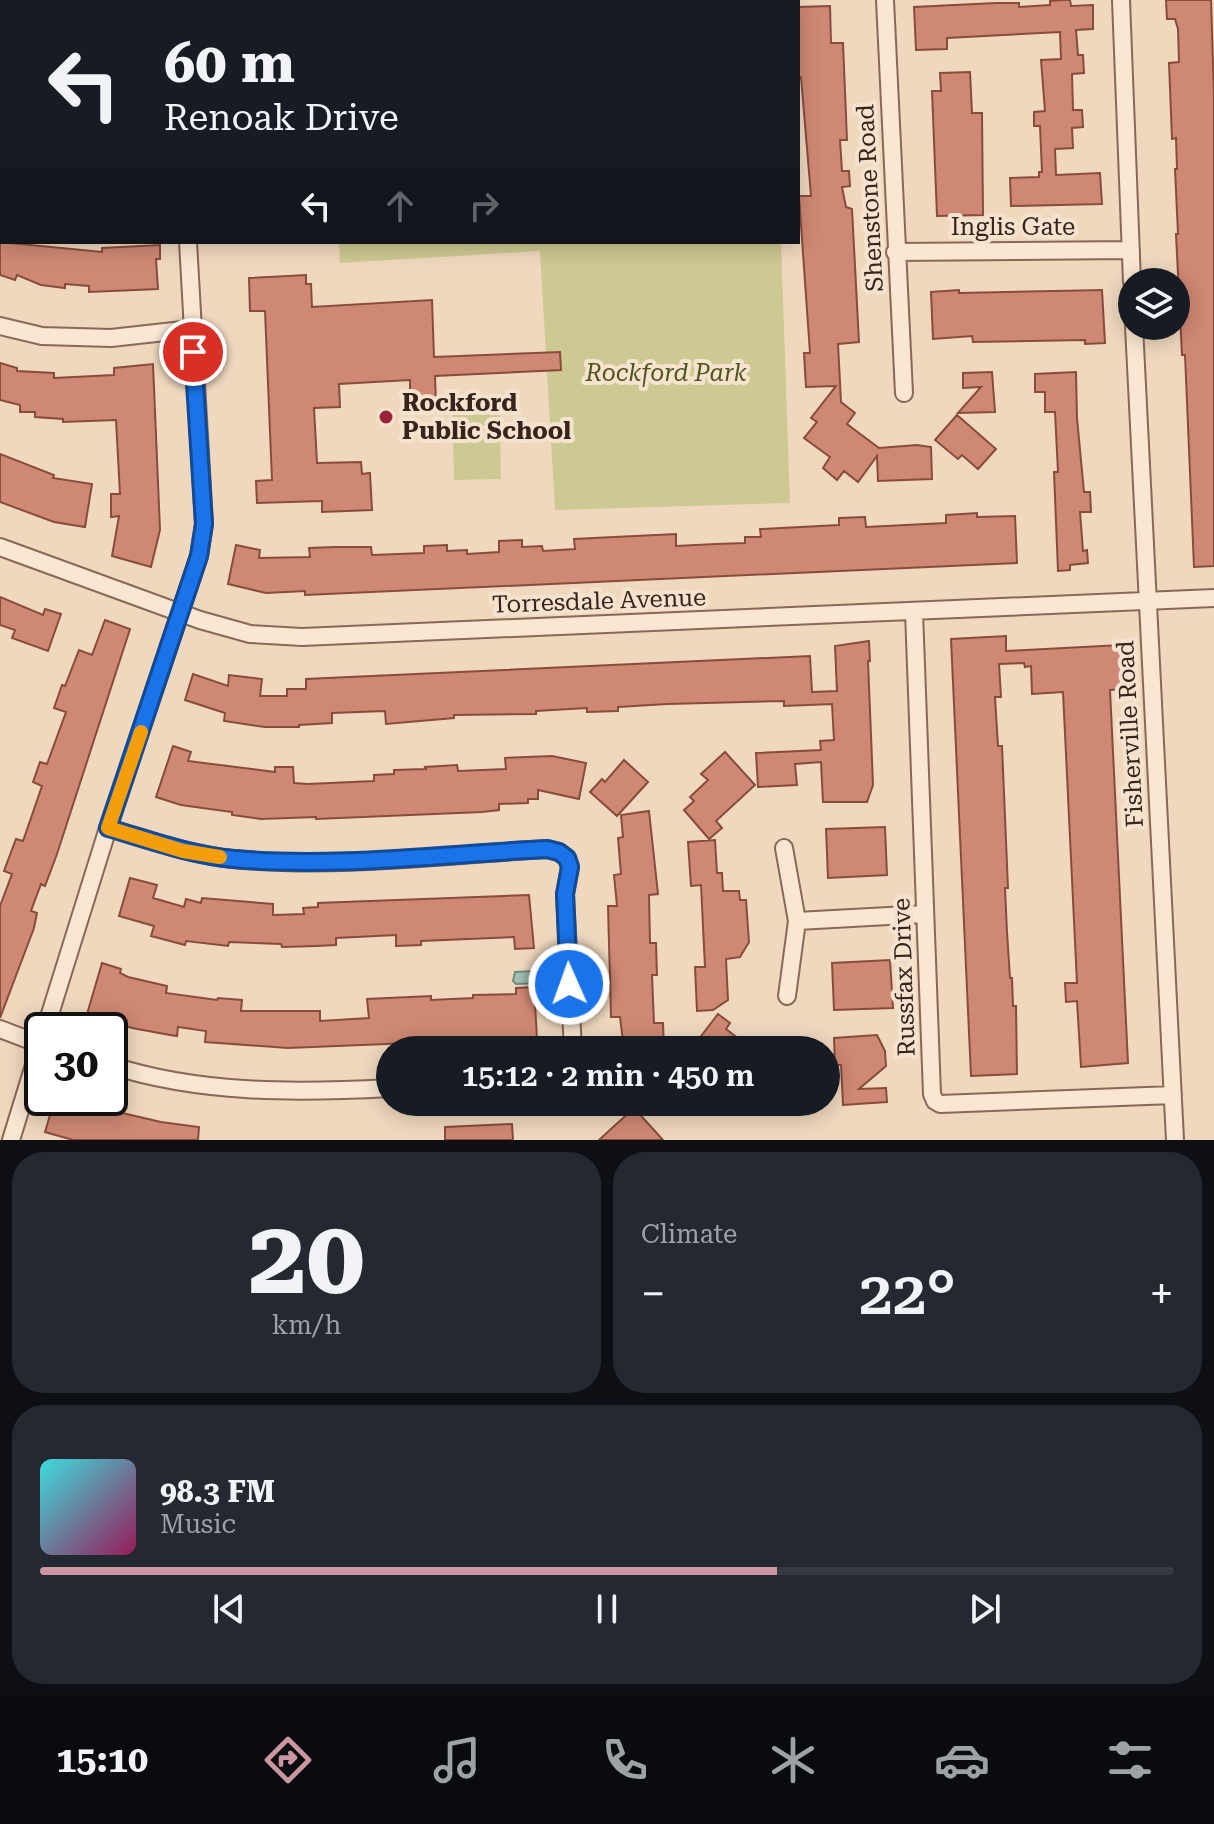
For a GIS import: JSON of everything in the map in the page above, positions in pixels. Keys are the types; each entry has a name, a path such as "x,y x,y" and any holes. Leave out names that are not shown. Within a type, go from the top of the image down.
{"street":[{"name":"Shenstone Road","path":"885,0 904,393"},
{"path":"1121,0 1132,268"},
{"path":"51,1012 108,828 199,556 204,524 188,244"},
{"name":"Inglis Gate","path":"895,252 1131,250"},
{"path":"0,326 42,336 97,338 192,329"},
{"name":"Fisherville Road","path":"1135,340 1175,1140"},
{"name":"Torresdale Avenue","path":"0,547 181,614 250,634 302,637 1214,598"},
{"name":"Russfax Drive","path":"914,612 932,1094 937,1103 1173,1095"},
{"path":"108,828 183,851 257,861 320,862 547,849 559,852 567,858 570,867 565,894 572,1036"},
{"path":"784,848 797,921 787,996"},
{"path":"797,921 925,914"},
{"path":"0,1029 24,1035"},
{"path":"128,1069 184,1082 244,1089 376,1089"},
{"path":"11,1140 24,1098"}],"green space":[{"name":"Rockford Park","path":"339,244 781,244 790,503 555,510 540,251 340,263"},
{"path":"499,398 501,479 454,480 452,400"}],"shaded area":[{"path":"537,971 538,983 516,984 513,981 515,972"}],"building":[{"path":"1070,0 1071,6 1093,5 1093,29 1076,30 1078,55 1083,55 1084,73 1072,74 1073,110 1082,110 1083,127 1072,128 1073,148 1055,149 1056,175 1100,173 1102,204 1011,206 1010,178 1039,177 1039,172 1042,172 1040,126 1034,126 1034,112 1045,111 1041,60 1061,59 1060,32 947,38 947,49 916,50 914,7 1019,3 1019,7"},
{"path":"1166,0 1211,0 1214,95 1214,566 1194,567 1185,355 1182,355 1181,340 1190,340 1190,268 1178,268 1176,138 1172,139 1169,63 1179,62 1178,29 1175,19 1167,19"},
{"path":"830,6 831,43 843,43 847,140 840,140 842,171 849,171 850,186 842,187 846,207 852,209 859,342 838,344 841,402 855,413 847,424 879,448 931,447 932,479 878,481 877,456 858,482 844,471 837,480 823,468 830,457 804,438 817,422 811,418 836,386 806,387 804,353 810,353 800,196 811,196 800,77 800,7"},
{"path":"970,72 972,113 982,113 983,215 937,216 932,91 941,91 940,73"},
{"path":"0,244 102,252 102,248 160,245 160,259 156,259 158,289 89,292 89,286 65,284 65,288 41,285 17,275 15,280 0,275"},
{"path":"306,275 306,284 311,284 312,307 432,300 434,357 560,352 561,370 435,376 436,405 410,407 410,380 339,384 340,407 314,408 317,463 361,462 362,474 370,473 372,510 322,512 322,501 257,503 256,481 272,480 265,311 250,311 249,278"},
{"path":"959,290 959,293 1102,290 1105,343 1085,344 1085,340 973,342 972,336 933,339 931,292"},
{"path":"0,363 17,368 17,371 54,373 54,378 114,375 114,368 153,364 160,530 151,567 112,556 119,516 111,517 111,494 120,494 116,420 63,422 63,419 35,417 35,412 20,412 20,405 0,400"},
{"path":"992,372 995,412 958,413 981,387 963,388 963,373"},
{"path":"1076,372 1084,492 1090,492 1091,512 1080,512 1083,551 1087,550 1088,563 1070,565 1070,570 1058,571 1055,412 1045,412 1045,392 1035,392 1035,374"},
{"path":"957,415 996,449 978,469 962,455 958,459 935,440"},
{"path":"0,454 54,475 53,478 92,484 85,527 54,522 0,502"},
{"path":"977,513 977,517 1015,516 1017,563 305,595 305,591 266,593 228,584 236,545 260,550 259,558 310,557 309,548 336,547 371,547 372,555 424,553 424,546 447,545 447,551 467,550 467,554 499,552 499,541 522,540 522,547 542,546 543,551 575,549 574,539 676,534 676,546 745,543 745,537 761,537 760,529 839,525 839,518 865,517 866,527 946,523 946,515"},
{"path":"0,597 43,615 45,609 61,614 48,651 12,638 15,630 0,625"},
{"path":"105,620 130,629 57,854 31,911 37,913 34,928 0,1018 0,906 12,874 4,871 16,839 23,841 42,786 33,782 40,762 47,764 66,712 54,708 62,685 65,686 79,650 92,655"},
{"path":"1006,636 1006,651 1121,645 1124,689 1110,690 1128,1063 1081,1067 1077,1001 1066,1002 1065,983 1077,983 1063,692 1032,694 1031,666 1025,667 1024,663 999,664 1001,697 995,697 998,746 1002,746 1007,932 1013,1006 1016,1006 1017,1074 971,1076 951,639"},
{"path":"869,641 873,785 867,802 823,802 821,762 795,764 797,785 758,787 756,753 821,750 820,741 834,740 832,704 784,706 784,701 667,704 618,707 618,711 587,712 587,708 536,711 536,714 454,715 454,718 386,724 385,711 332,713 332,723 265,727 224,721 225,713 185,700 193,674 228,686 229,675 262,679 260,696 287,696 287,689 306,689 306,679 810,656 812,692 837,691 835,646"},
{"path":"173,746 191,752 188,761 275,772 275,767 293,767 294,783 308,784 374,781 374,775 425,767 457,765 458,771 506,769 505,758 552,756 586,763 579,799 538,790 538,799 528,799 528,803 499,804 499,810 482,812 261,819 181,805 156,797"},
{"path":"725,752 755,785 716,821 722,828 709,839 684,810 694,801 690,797 708,780 701,774"},
{"path":"624,760 648,782 617,816 590,792 602,779 605,782"},
{"path":"649,811 658,894 649,895 650,943 656,943 657,975 652,975 654,1023 663,1023 663,1036 622,1036 620,1017 611,1017 608,906 617,906 614,875 621,874 618,838 623,837 621,815"},
{"path":"885,827 887,875 828,878 826,829"},
{"path":"715,840 717,873 722,873 723,891 739,891 740,900 746,900 749,942 740,957 726,959 728,1000 713,1010 697,1011 695,967 705,967 701,885 691,886 688,842"},
{"path":"130,878 157,885 153,898 184,907 186,899 201,903 202,898 273,904 273,915 304,914 303,908 318,907 318,903 529,895 534,948 515,949 514,937 421,941 421,945 396,946 396,935 336,938 336,945 316,946 282,947 281,944 229,942 228,946 186,941 185,945 151,936 154,926 119,916"},
{"path":"890,960 893,1008 834,1010 832,963"},
{"path":"102,963 121,969 120,973 128,977 167,986 166,993 242,1000 241,1011 320,1011 320,1021 369,1018 367,999 473,998 473,995 516,994 516,988 534,987 537,1036 376,1036 376,1044 288,1048 205,1042 206,1031 178,1027 177,1036 170,1035 128,1027 128,1012 88,1012"},
{"path":"718,1014 730,1023 726,1029 735,1036 701,1036"},
{"path":"877,1035 885,1051 886,1066 859,1089 886,1088 887,1102 843,1105 840,1038"},
{"path":"128,1114 199,1127 198,1140 73,1140 45,1132 50,1116"},
{"path":"625,1116 641,1116 663,1140 599,1140"},
{"path":"512,1124 513,1140 445,1140 445,1127"}],"slow traffic":[{"path":"141,732 108,828 183,851 220,857"}],"place":[{"name":"Rockford Public School","path":"386,417"}],"route":[{"path":"193,352 204,524 199,556 108,828 183,851 231,859 320,862 547,849 559,852 567,858 570,867 565,894 569,984"}]}
